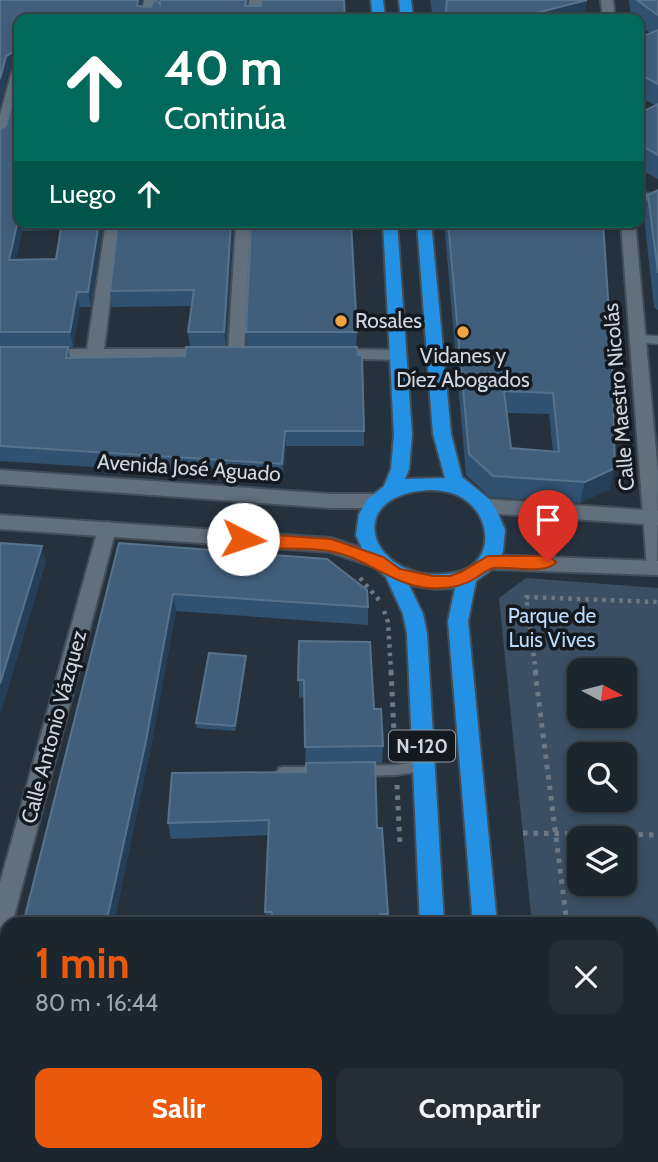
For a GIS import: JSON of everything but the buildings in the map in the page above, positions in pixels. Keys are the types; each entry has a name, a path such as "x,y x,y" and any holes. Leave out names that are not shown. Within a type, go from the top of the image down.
{"highway":[{"path":"390,228 402,454 400,469 391,490"},
{"path":"386,567 413,580 451,582 467,576 488,562 496,532 494,521 485,506 454,480 442,434 425,228"},
{"path":"375,501 391,490 428,483 465,491"},
{"name":"N-120","path":"375,501 365,531 368,547 386,567 413,614 417,634 432,917"},
{"name":"N-120","path":"467,576 458,621 484,917"}],"street":[{"path":"0,140 14,91"},
{"path":"95,354 112,228"},
{"path":"0,355 243,354 243,228"},
{"name":"Calle Maestro Nicolás","path":"628,228 636,339 655,518 657,568"},
{"path":"636,339 658,340"},
{"path":"318,354 398,355"},
{"name":"Avenida José Aguado","path":"0,477 375,501"},
{"path":"485,506 655,518"},
{"path":"0,522 331,545 386,567"},
{"name":"Calle Antonio Vázquez","path":"2,917 107,529"},
{"path":"488,562 657,568"}],"lane":[{"path":"267,772 396,771 423,766"}],"path":[{"path":"357,576 367,583 381,602 388,622 401,854"},
{"path":"565,917 526,597 658,602"},
{"path":"523,833 658,835"}],"green space":[{"name":"Parque de Luis Vives","path":"526,578 658,588 658,917 531,917 499,598"}],"place":[{"name":"Rosales","path":"341,321"},
{"name":"Vidanes y Díez Abogados","path":"463,332"}],"route":[{"path":"243,539 331,545 378,561 394,573 413,580 433,582 451,582 467,576 488,562 548,562"}]}
